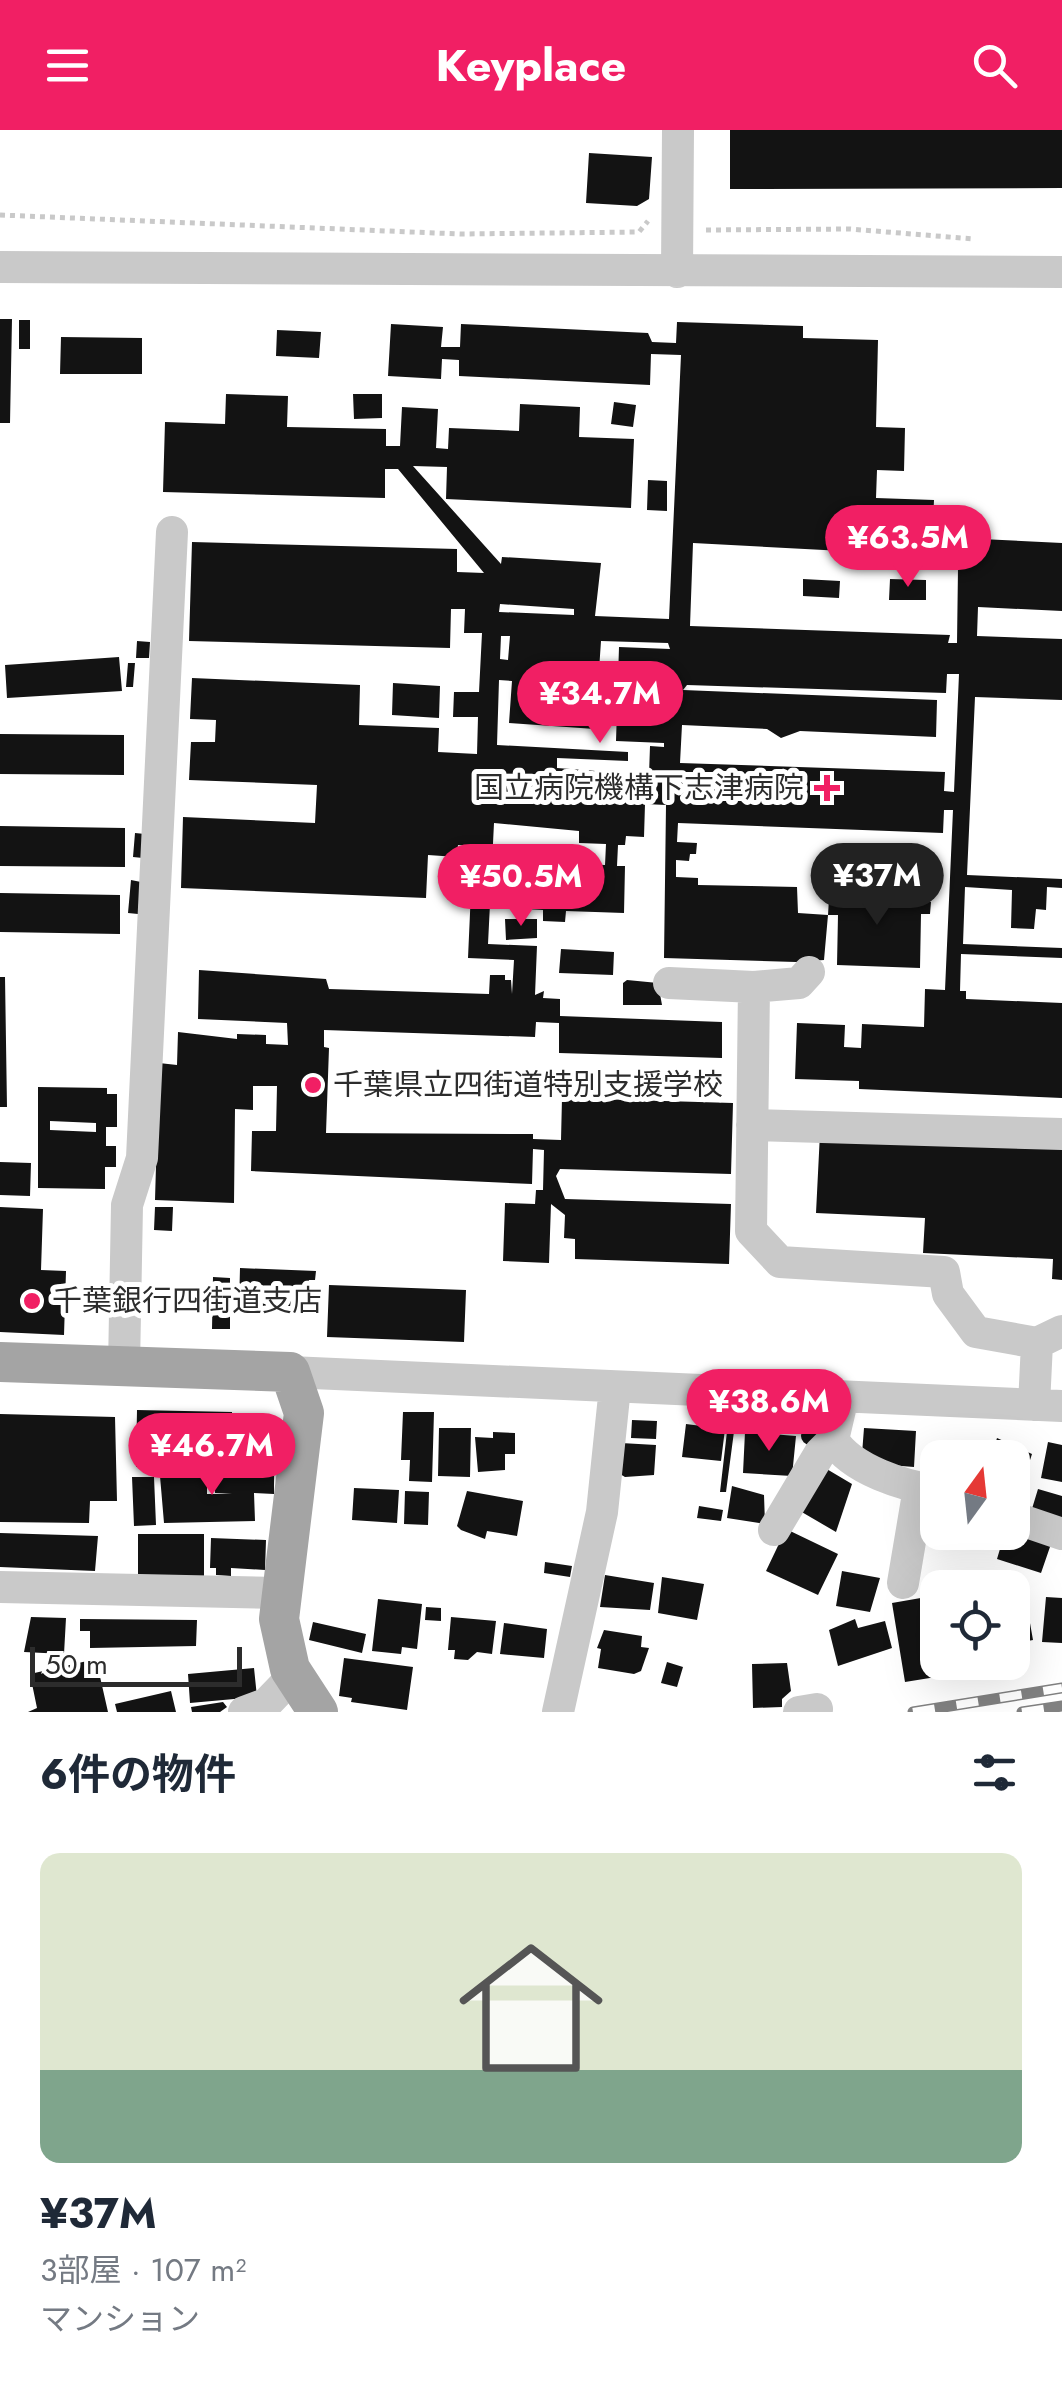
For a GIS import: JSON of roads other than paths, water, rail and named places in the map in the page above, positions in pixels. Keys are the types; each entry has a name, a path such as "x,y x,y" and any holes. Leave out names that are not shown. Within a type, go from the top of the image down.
{"main road":[{"path":"0,1362 290,1372 304,1414 280,1593 280,1641 294,1675 318,1712"}],"street":[{"path":"677,272 678,130"},
{"path":"0,267 1062,272"},
{"path":"124,1367 128,1205 142,1158 172,532"},
{"path":"669,983 754,987 799,982 810,972"},
{"path":"290,1372 1048,1406 1050,1337 976,1332 948,1294 944,1272 780,1262 751,1231 754,987"},
{"path":"752,1125 1062,1134"},
{"path":"558,1712 602,1512 615,1387"},
{"path":"774,1530 820,1453 833,1440 843,1397"},
{"path":"833,1440 840,1450 879,1473 920,1487"},
{"path":"904,1583 920,1521"},
{"path":"1030,1523 1062,1534"},
{"path":"0,1587 280,1593"},
{"path":"244,1712 266,1704 294,1675"}],"railway":[{"path":"913,1712 1062,1688"},
{"path":"1022,1712 1062,1706"}],"place":[{"name":"国立病院機構下志津病院","path":"827,788"},
{"name":"千葉県立四街道特別支援学校","path":"313,1085"},
{"name":"千葉銀行四街道支店","path":"32,1301"}]}
